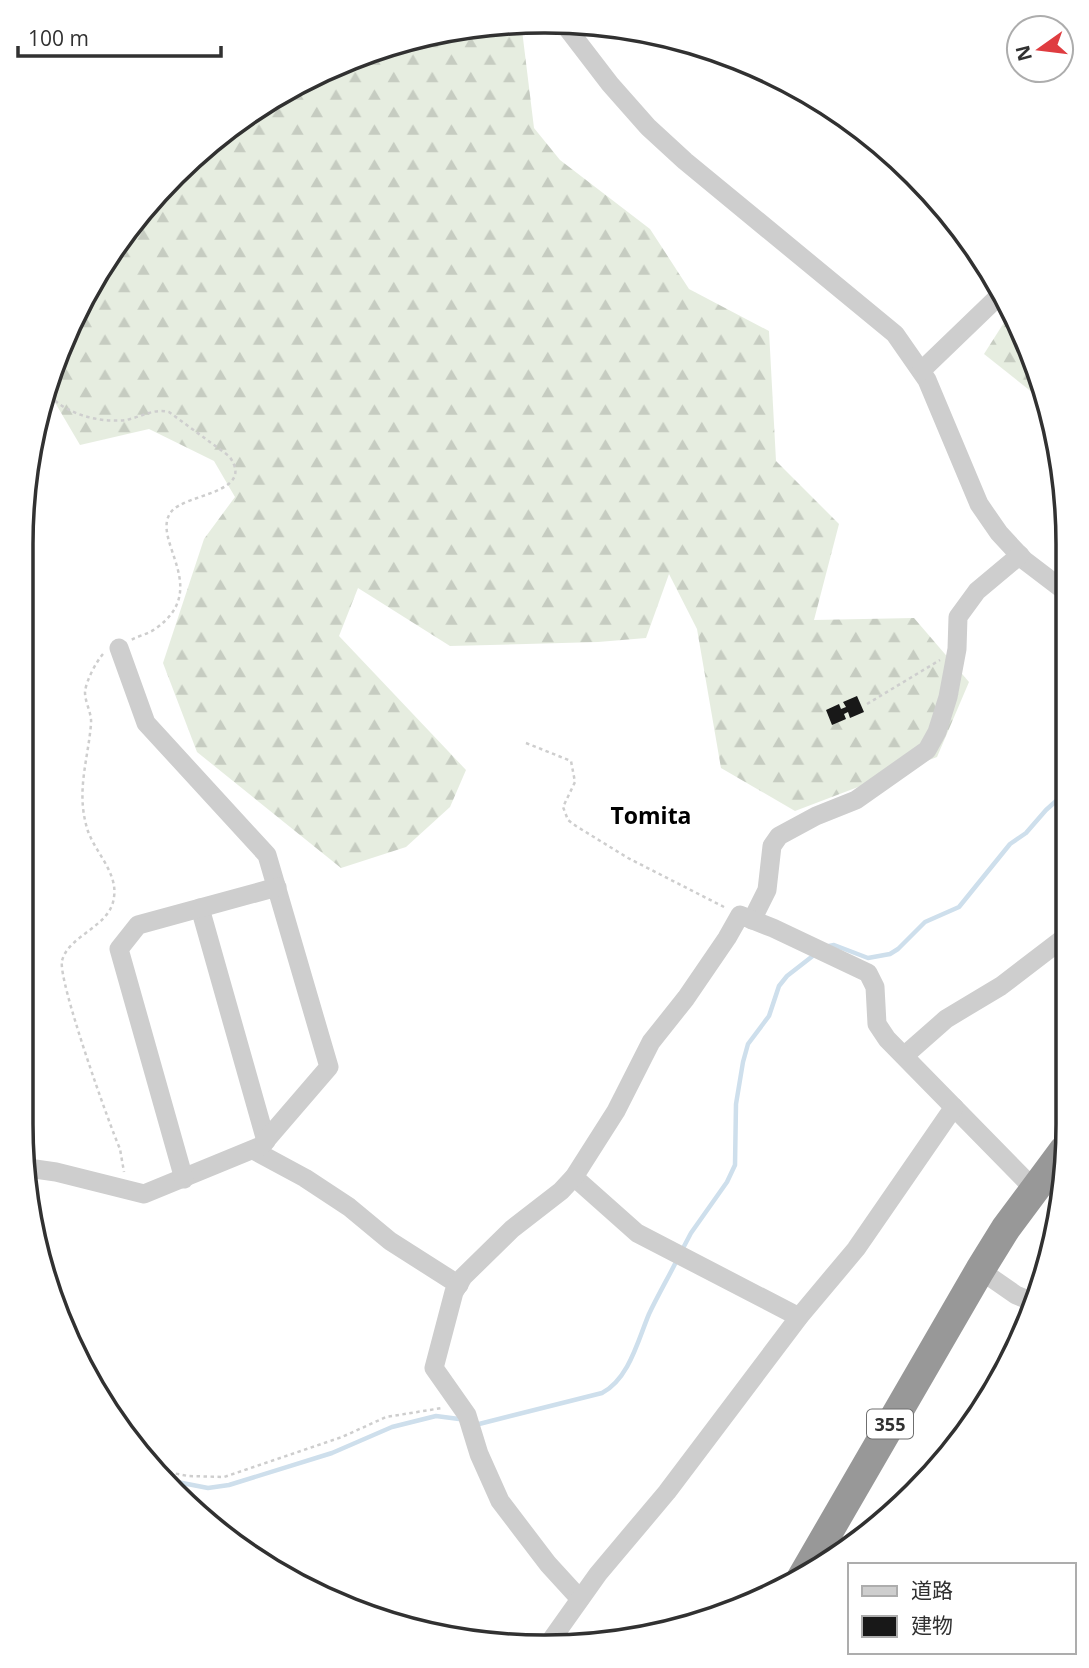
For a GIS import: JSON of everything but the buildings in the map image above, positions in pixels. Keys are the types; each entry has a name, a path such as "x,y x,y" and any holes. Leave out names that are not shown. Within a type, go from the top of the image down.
{"highway":[{"name":"355","path":"813,1558 980,1269 1054,1163"}],"street":[{"path":"572,34 648,127 685,161 895,334 927,380 979,504 999,533 1020,555 1056,585"},
{"path":"921,371 994,301"},
{"path":"580,1599 548,1564 500,1501 479,1454 467,1415 434,1368 442,1330 458,1284 512,1229 561,1191 574,1177 616,1111 651,1042 727,937 746,918 767,890 772,846 779,836 793,827 856,800 928,750 948,697 957,649 958,617 977,591 1020,555"},
{"path":"35,1169 144,1194 260,1146 329,1066 267,855 146,723 119,648"},
{"path":"184,1179 119,949 138,925 277,887"},
{"path":"200,908 260,1146 349,1207 390,1241 458,1284"},
{"path":"746,918 868,973 875,987 877,1024 904,1056 1034,1189"},
{"path":"904,1056 946,1019 1002,986 1056,944"},
{"path":"558,1635 598,1574 667,1492 799,1317 879,1218 954,1107"},
{"path":"574,1177 637,1233 799,1317"},
{"path":"980,1269 1025,1299"}],"path":[{"path":"54,400 79,414 105,421 127,419 161,410 169,412 229,456 235,464 236,473 231,483 218,491 177,506 169,514 168,534 177,562 181,588 176,604 155,629 101,655 85,692 91,720 81,799 88,831 113,884 115,896 111,908 102,920 69,948 62,961 70,1002 120,1149 127,1191"},
{"path":"867,704 957,649"},
{"path":"526,743 571,761 575,782 563,807 568,820 628,858 746,918"},
{"path":"171,1473 224,1477 342,1437 386,1417 459,1404"}],"green space":[{"path":"522,34 534,128 560,160 650,229 689,289 769,331 776,461 839,524 814,620 914,618 969,682 937,757 795,811 721,768 697,629 669,574 646,638 598,642 450,646 358,588 339,636 466,770 450,807 406,847 341,868 197,752 163,663 204,539 235,497 214,461 149,429 80,445 54,401 72,349 119,260 160,207 207,160 260,119 349,72 380,60 445,43"},
{"path":"1005,322 1033,393 984,354"}],"waterway":[{"path":"829,946 834,945 868,958 890,954 898,949 925,922 959,907 1010,844 1026,833 1056,801"},
{"path":"681,1252 727,1182 735,1165 736,1104 748,1044 769,1016 779,986 787,976 814,955"},
{"path":"479,1424 602,1393 611,1387 632,1358 649,1314 677,1260"},
{"path":"181,1483 208,1488 229,1485 332,1453 392,1427 436,1416 459,1419"}],"district":[{"name":"Tomita","path":"651,815"}]}
